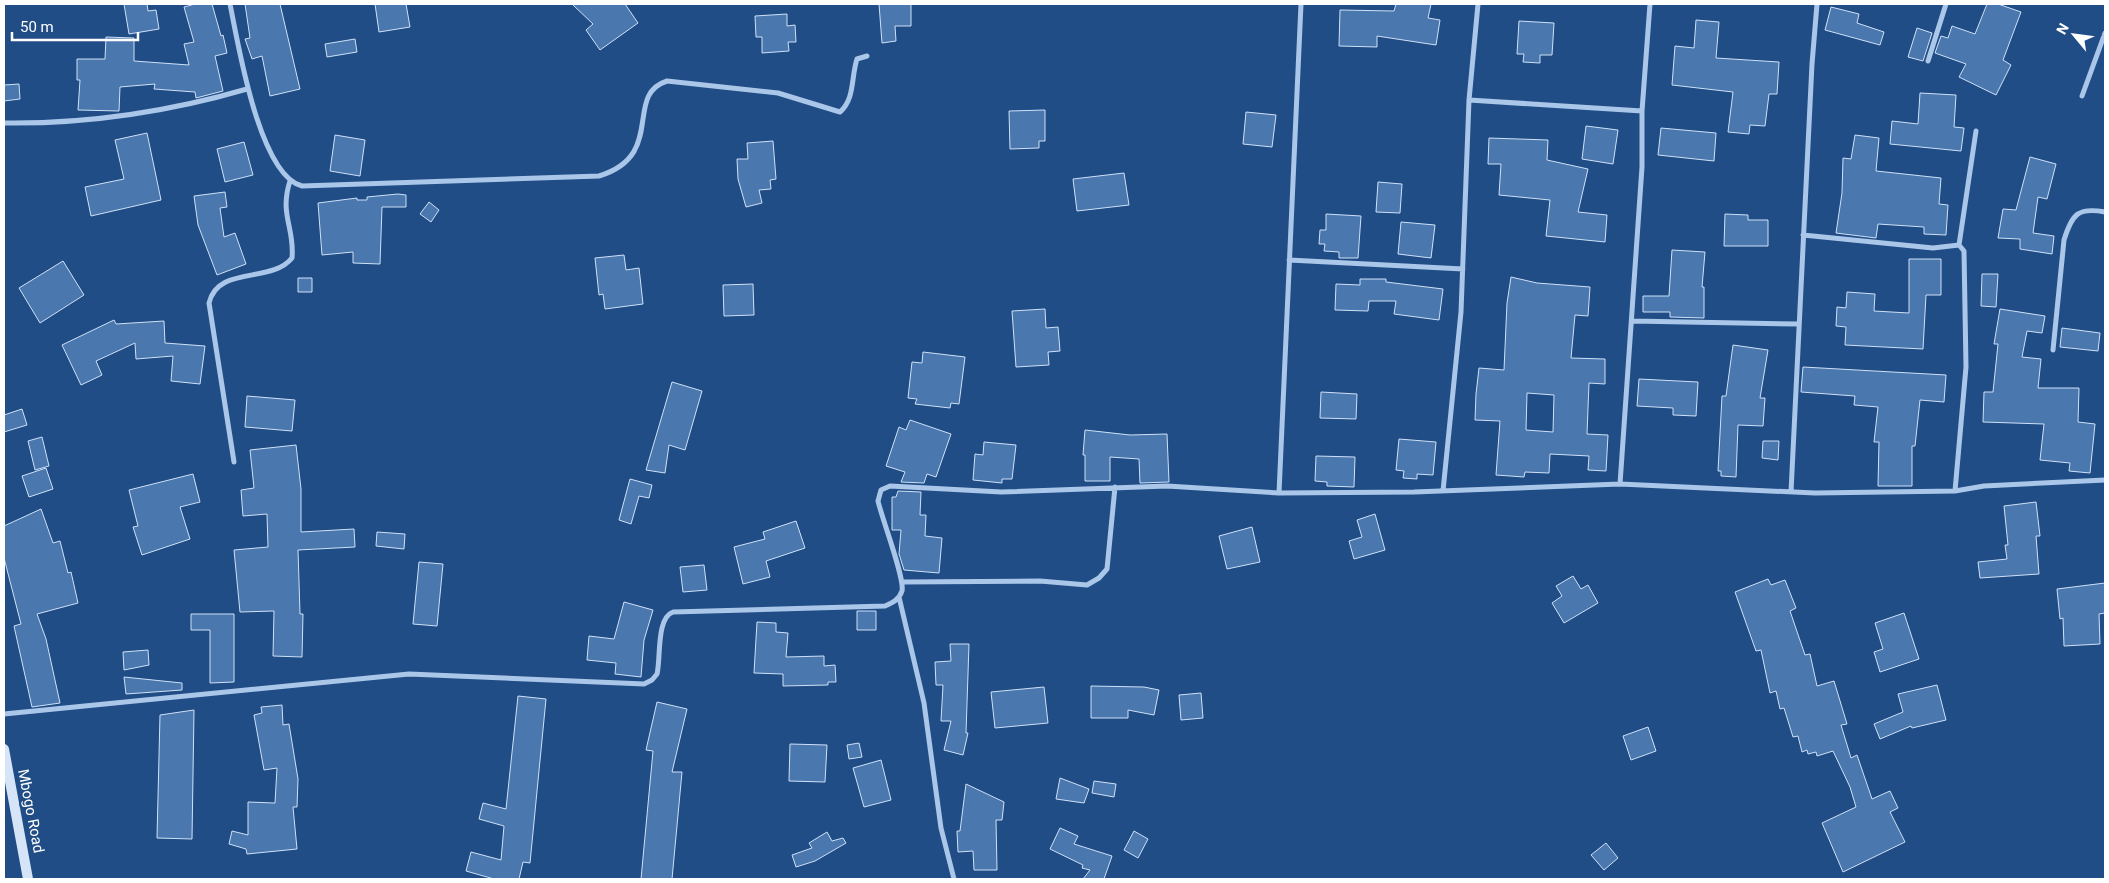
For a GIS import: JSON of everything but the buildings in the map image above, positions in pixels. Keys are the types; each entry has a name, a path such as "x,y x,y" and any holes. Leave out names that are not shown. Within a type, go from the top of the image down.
{"main road":[{"name":"Mbogo Road","path":"4,749 28,879"}],"street":[{"path":"230,4 247,89 272,154 290,181 311,186 599,176 613,172 631,158 637,146 644,121 645,101 649,91 657,84 667,81 778,94 840,112 846,107 850,97 857,60 867,56"},
{"path":"1279,493 1301,4"},
{"path":"1443,491 1461,312 1469,100 1478,4"},
{"path":"1620,484 1642,167 1642,111 1650,4"},
{"path":"1791,492 1798,324 1817,4"},
{"path":"1928,61 1946,4"},
{"path":"2082,96 2105,32"},
{"path":"4,123 67,121 123,115 176,107 247,89"},
{"path":"1469,100 1642,111"},
{"path":"1955,491 1966,368 1964,251 1960,245 1976,131"},
{"path":"234,462 209,303 211,294 224,282 280,268 292,258 292,242 284,203 290,181"},
{"path":"2053,350 2064,240 2068,226 2076,214 2089,209 2105,212"},
{"path":"1803,235 1933,248 1960,245"},
{"path":"1289,260 1463,269"},
{"path":"1632,321 1798,324"},
{"path":"954,879 941,828 924,703 899,598 902,582 878,501 879,494 885,487 1001,492 1167,486 1279,493 1443,491 1620,484 1791,492 1955,491 1984,486 2105,480"},
{"path":"902,582 1040,581 1087,585 1099,578 1107,568 1115,487"},
{"path":"4,714 409,674 644,684 658,674 662,623 673,612 885,606 899,598"}]}
